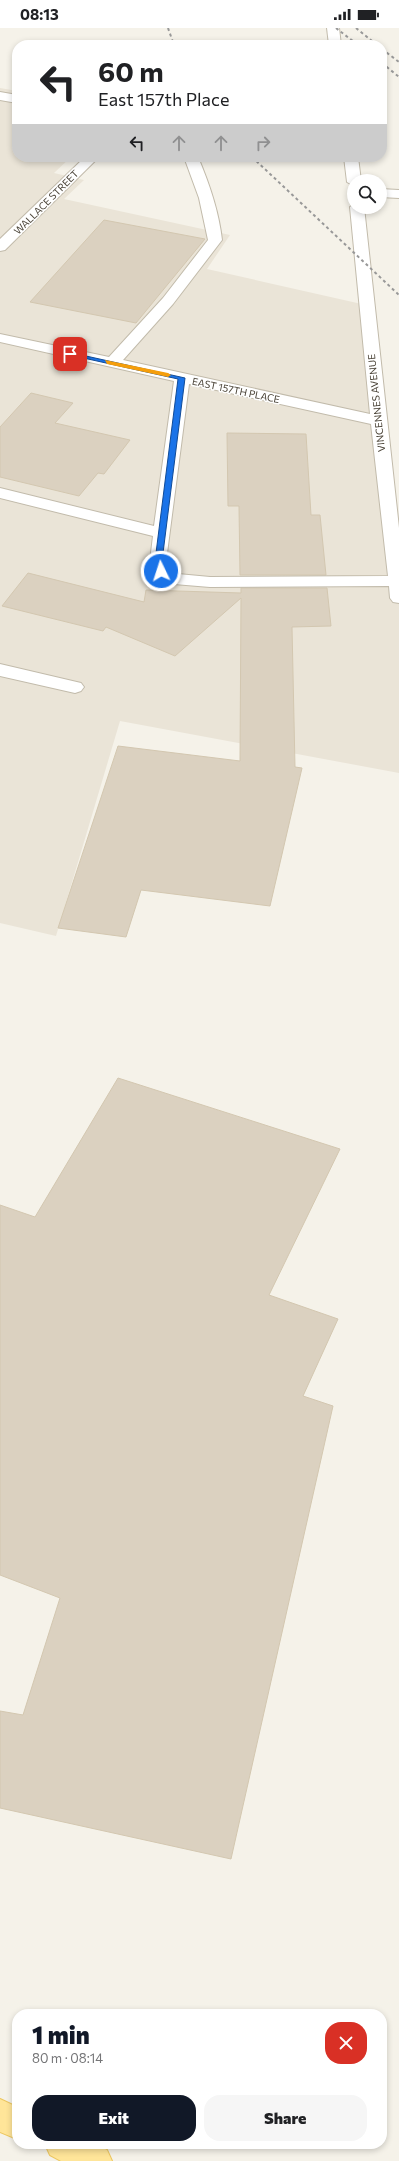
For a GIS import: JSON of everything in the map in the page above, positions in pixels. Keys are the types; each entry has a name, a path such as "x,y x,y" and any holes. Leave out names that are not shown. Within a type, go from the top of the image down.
{"main road":[{"path":"0,2115 12,2121"},
{"path":"71,2149 96,2161"}],"street":[{"path":"333,28 334,40"},
{"path":"0,96 12,98"},
{"name":"WALLACE STREET","path":"0,247 87,162"},
{"path":"112,363 168,301 216,240 215,228 197,168 193,162"},
{"path":"352,162 353,174"},
{"path":"387,193 399,194"},
{"name":"VINCENNES AVENUE","path":"358,214 378,421 399,598"},
{"name":"EAST 157TH PLACE","path":"0,338 378,421"},
{"path":"182,378 161,533 158,561 161,571 174,579 210,582 397,581"},
{"path":"0,493 161,533"},
{"path":"0,670 75,687"}],"shaded area":[{"path":"0,88 12,90 12,162 66,162 54,173 84,180 64,199 230,235 207,269 366,305 399,570 399,773 120,721 56,936 0,923"}],"building":[{"path":"104,220 205,239 136,323 30,302"},
{"path":"31,393 73,403 55,423 130,440 104,474 98,473 79,496 0,477 0,427"},
{"path":"227,433 306,434 311,515 320,515 326,575 240,575 239,506 228,506"},
{"path":"28,573 144,602 146,590 241,593 241,588 327,588 331,626 292,627 295,767 302,768 270,906 141,890 126,937 58,928 118,746 240,761 241,598 175,656 106,627 103,631 2,606"},
{"path":"118,1078 340,1149 269,1295 338,1319 303,1396 333,1406 231,1859 0,1808 0,1711 23,1715 60,1598 0,1575 0,1205 35,1217"}],"railway":[{"path":"168,28 172,40"},
{"path":"336,28 352,40"},
{"path":"356,28 371,40"},
{"path":"387,53 399,62"},
{"path":"387,67 399,77"},
{"path":"257,162 399,295"}],"slow traffic":[{"path":"107,362 168,375"}],"route":[{"path":"70,354 182,378 161,533 158,561 161,571"}]}
